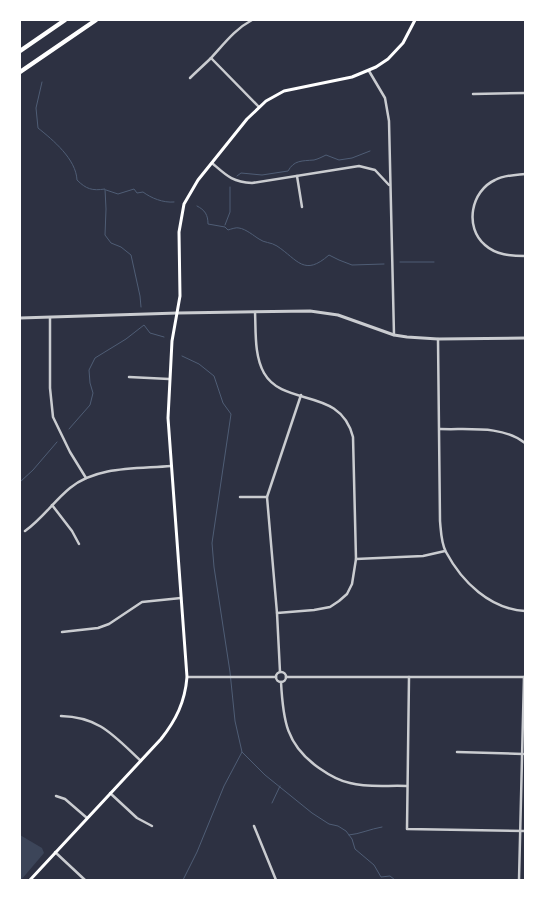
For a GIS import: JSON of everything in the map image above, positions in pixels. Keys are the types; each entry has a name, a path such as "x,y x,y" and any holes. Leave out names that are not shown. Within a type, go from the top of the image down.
{"highway":[{"path":"20,51 65,20"},
{"path":"20,72 96,20"}],"main road":[{"path":"30,880 172,725 184,698 187,678 168,424 172,341 178,313 180,291 180,218 190,192 259,107 284,90 352,77 369,71 398,49 407,37 415,20"}],"street":[{"path":"190,78 232,34 252,20"},
{"path":"211,58 259,107"},
{"path":"369,71 385,98 388,110 394,335"},
{"path":"473,94 525,93"},
{"path":"212,163 230,179 241,183 252,183 359,166 375,170 390,186"},
{"path":"525,174 506,176 486,186 476,199 472,221 475,232 481,242 490,249 505,254 525,256"},
{"path":"297,176 302,206"},
{"path":"20,318 310,311 354,320 394,335 413,338 525,338"},
{"path":"256,312 257,351 263,372 280,389 331,407 341,413 350,426 352,437 356,559 352,584 347,594 330,607 277,613"},
{"path":"50,318 50,388 53,417 70,452 86,478"},
{"path":"438,339 440,521 445,551 462,576 475,590 499,605 525,611"},
{"path":"129,377 169,379"},
{"path":"276,677 280,672 267,497 301,396"},
{"path":"439,429 498,431 509,434 525,443"},
{"path":"25,531 70,488 86,478 114,470 170,466"},
{"path":"240,496 267,497"},
{"path":"52,505 79,544"},
{"path":"356,559 423,556 445,551"},
{"path":"62,632 98,628 109,624 142,602 181,598"},
{"path":"280,672 285,674 286,677"},
{"path":"187,678 227,676 276,677"},
{"path":"276,677 281,682"},
{"path":"407,786 351,784 330,775 308,760 297,748 287,728 282,710 281,682 286,677 525,677 519,880"},
{"path":"409,677 407,829 525,831"},
{"path":"61,716 77,716 102,726 141,761"},
{"path":"457,752 523,754"},
{"path":"110,793 137,818 152,826"},
{"path":"56,796 65,799 86,818"},
{"path":"254,826 276,880"},
{"path":"55,852 85,880"}],"shaded area":[{"path":"20,835 42,848 44,853 21,880"}],"waterway":[{"path":"42,82 36,108 38,128 57,144 68,157 80,183 90,189 105,189 105,235 111,243 121,247 131,255 141,307"},
{"path":"237,176 241,173 262,175 288,171 296,163 314,160 326,155 339,160 352,158 370,151"},
{"path":"225,225 230,212 230,187"},
{"path":"106,190 118,194 134,189 137,193 143,192 157,200 174,202"},
{"path":"197,206 206,213 208,224 225,227 228,230 237,228 244,230 261,240 277,246 296,261 307,266 320,262 329,255 352,265 384,264"},
{"path":"400,262 434,262"},
{"path":"69,429 90,405 93,393 89,370 95,358 126,339 144,325 150,333 164,337"},
{"path":"182,356 199,364 214,376 223,403 231,414 212,543 235,721 242,752 224,786 197,852 183,880"},
{"path":"20,482 57,442"},
{"path":"242,752 265,775 312,813 329,824 338,826 346,831 352,839 355,849 374,865 381,877 390,876 395,880"},
{"path":"272,803 280,786"},
{"path":"349,835 382,827"}]}
